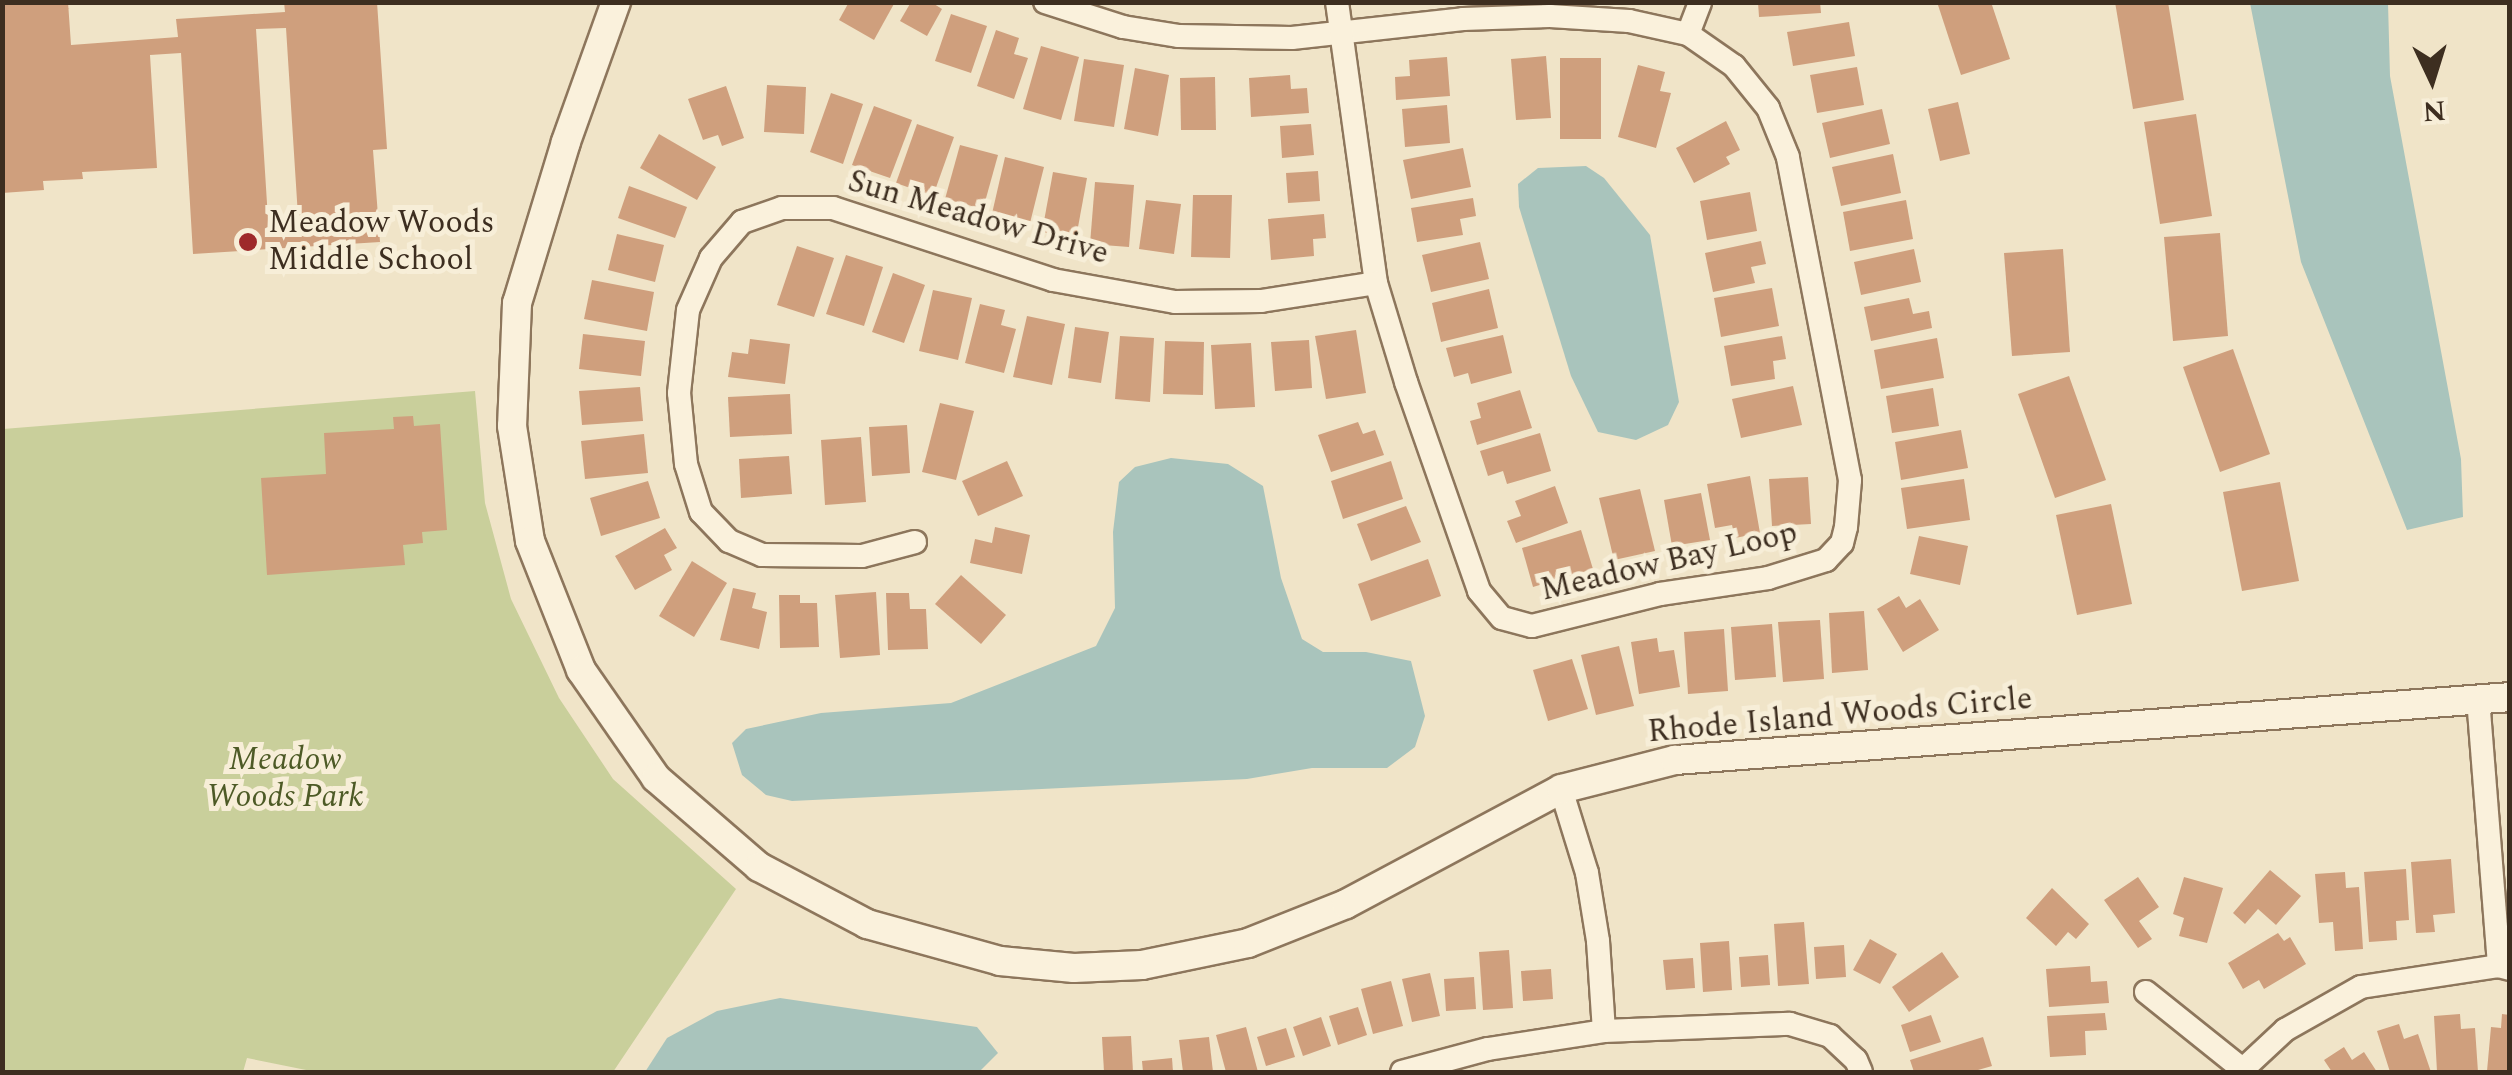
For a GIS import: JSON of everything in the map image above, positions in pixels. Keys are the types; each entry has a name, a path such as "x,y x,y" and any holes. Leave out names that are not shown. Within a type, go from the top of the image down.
{"street":[{"name":"Rhode Island Woods Circle","path":"616,2 566,142 517,303 512,426 530,541 581,670 656,778 759,866 867,924 1000,961 1074,968 1142,965 1248,943 1346,904 1561,789 1675,760 2510,697"},
{"path":"1045,2 1123,27 1179,36 1292,38 1463,20 1550,16 1629,21 1688,34 1700,2"},
{"name":"Meadow Bay Loop","path":"1337,2 1376,283 1479,590 1502,618 1532,626 1660,594 1768,578 1826,560 1842,543 1850,480 1788,157 1768,108 1734,66 1688,34"},
{"name":"Sun Meadow Drive","path":"915,542 862,556 762,555 729,541 700,512 686,464 680,394 688,310 711,258 742,222 782,208 833,208 1053,280 1175,302 1262,301 1376,283"},
{"path":"2146,992 2241,1071 2285,1030 2361,987 2504,967 2478,698"},
{"path":"1561,789 1587,873 1598,940 1604,1031"},
{"path":"1402,1072 1488,1049 1604,1031 1790,1024 1830,1036 1856,1060 1860,1072"}],"green space":[{"name":"Meadow Woods Park","path":"475,391 485,503 511,599 559,698 613,779 736,889 613,1072 316,1072 247,1058 243,1072 3,1072 3,429"}],"water":[{"path":"2250,3 2388,3 2390,76 2461,459 2463,517 2407,530 2301,262"},
{"path":"1586,166 1604,178 1650,235 1679,402 1668,425 1636,440 1598,432 1571,376 1519,207 1518,184 1538,168"},
{"path":"1171,458 1228,464 1263,486 1281,578 1302,639 1323,652 1366,652 1411,661 1425,716 1415,747 1387,768 1312,768 1247,779 792,801 766,795 742,775 732,743 746,729 821,713 951,703 1096,646 1115,608 1113,532 1119,482 1135,467"},
{"path":"780,998 977,1027 998,1053 979,1072 645,1072 667,1038 717,1011"}],"building":[{"path":"2,2 68,2 71,45 178,37 176,19 285,12 284,2 377,2 387,149 373,150 380,242 193,254 181,53 150,55 157,168 82,172 83,179 43,181 44,190 2,193","holes":["286,28 299,232 269,235 256,29"]},
{"path":"849,2 895,2 874,40 839,20"},
{"path":"911,2 931,2 942,9 927,36 900,21"},
{"path":"1758,2 1820,2 1821,13 1759,17"},
{"path":"1937,2 1991,2 2010,59 1961,75"},
{"path":"2115,2 2168,2 2184,100 2133,109"},
{"path":"951,14 987,26 971,73 935,61"},
{"path":"1849,22 1855,56 1793,66 1787,32"},
{"path":"996,30 1019,38 1014,54 1028,58 1014,99 977,86"},
{"path":"1041,46 1079,57 1061,120 1023,109"},
{"path":"1546,56 1551,118 1516,120 1511,59"},
{"path":"1447,57 1450,96 1396,100 1395,77 1410,76 1409,60"},
{"path":"1560,58 1601,58 1601,139 1560,139"},
{"path":"1084,59 1124,65 1114,127 1074,121"},
{"path":"1638,65 1665,72 1660,91 1671,93 1656,148 1618,137"},
{"path":"1857,67 1864,105 1817,113 1810,75"},
{"path":"1135,68 1169,75 1158,136 1124,129"},
{"path":"1290,75 1291,89 1307,88 1309,113 1251,117 1249,78"},
{"path":"1215,77 1216,130 1181,130 1180,78"},
{"path":"767,85 806,87 804,134 764,132"},
{"path":"726,86 744,138 722,146 718,135 703,140 688,99"},
{"path":"831,93 863,104 843,164 810,152"},
{"path":"1958,102 1970,154 1940,161 1928,109"},
{"path":"1447,105 1450,143 1405,147 1402,109"},
{"path":"874,106 912,120 890,178 852,165"},
{"path":"1882,109 1890,144 1830,158 1822,123"},
{"path":"2196,114 2212,216 2160,224 2144,122"},
{"path":"1726,121 1740,150 1726,157 1730,164 1694,183 1676,148"},
{"path":"917,124 954,137 933,196 896,183"},
{"path":"1311,124 1314,155 1282,158 1280,126"},
{"path":"659,134 716,167 697,200 640,168"},
{"path":"960,145 998,155 983,209 945,199"},
{"path":"1463,148 1471,187 1411,199 1403,160"},
{"path":"1893,154 1901,193 1841,206 1832,167"},
{"path":"1005,157 1044,167 1029,227 991,218"},
{"path":"1318,171 1320,201 1288,203 1286,173"},
{"path":"1053,172 1087,178 1076,238 1042,232"},
{"path":"1095,182 1134,185 1129,247 1090,244"},
{"path":"629,186 687,207 675,238 618,218"},
{"path":"1750,192 1757,231 1707,240 1700,201"},
{"path":"1193,195 1232,195 1230,258 1191,257"},
{"path":"1473,198 1476,216 1460,219 1463,235 1417,242 1411,208"},
{"path":"1146,200 1181,204 1174,254 1139,249"},
{"path":"1906,200 1913,239 1850,251 1843,212"},
{"path":"1324,214 1326,238 1313,239 1314,256 1271,260 1268,219"},
{"path":"2220,233 2228,336 2173,341 2164,237"},
{"path":"617,234 664,245 655,282 608,270"},
{"path":"1761,241 1766,264 1751,267 1755,283 1713,292 1705,253"},
{"path":"1480,242 1489,279 1431,292 1422,255"},
{"path":"797,246 834,258 814,317 777,305"},
{"path":"1914,249 1921,282 1861,295 1854,262"},
{"path":"2063,249 2070,352 2012,356 2004,253"},
{"path":"846,255 883,267 864,326 826,314"},
{"path":"893,273 925,285 904,343 872,332"},
{"path":"592,280 654,292 647,331 584,319"},
{"path":"1772,288 1779,326 1721,337 1714,298"},
{"path":"1489,289 1498,328 1441,342 1432,303"},
{"path":"933,290 972,298 958,360 919,351"},
{"path":"1909,298 1913,314 1929,311 1932,328 1871,341 1864,307"},
{"path":"980,304 1005,310 1001,325 1016,329 1004,373 965,363"},
{"path":"1027,316 1065,324 1052,385 1013,377"},
{"path":"1075,327 1109,332 1101,383 1068,378"},
{"path":"1356,330 1366,393 1326,399 1315,336"},
{"path":"583,334 645,341 641,376 579,369"},
{"path":"1503,335 1512,373 1471,384 1468,373 1454,377 1446,348"},
{"path":"1120,336 1154,338 1150,402 1115,399"},
{"path":"1782,336 1786,359 1773,361 1775,379 1731,386 1724,346"},
{"path":"1937,338 1944,378 1881,389 1874,350"},
{"path":"750,339 790,344 785,384 728,377 732,352 748,354"},
{"path":"1309,340 1312,388 1275,391 1271,342"},
{"path":"1165,341 1204,342 1203,395 1163,394"},
{"path":"1251,343 1255,407 1215,409 1211,345"},
{"path":"2233,349 2270,454 2220,472 2183,367"},
{"path":"2069,376 2106,480 2055,498 2018,394"},
{"path":"1793,386 1802,425 1741,438 1732,399"},
{"path":"640,387 643,421 582,425 579,391"},
{"path":"1933,388 1939,426 1892,433 1886,396"},
{"path":"1520,390 1532,428 1477,445 1470,421 1481,418 1477,403"},
{"path":"790,394 792,434 730,437 728,397"},
{"path":"940,403 974,411 956,480 922,472"},
{"path":"413,416 414,426 440,424 447,530 422,532 423,543 403,545 405,565 267,575 261,478 326,474 324,433 394,429 393,417"},
{"path":"1358,422 1363,434 1375,430 1384,455 1331,472 1318,435"},
{"path":"907,425 910,473 872,476 869,427"},
{"path":"1961,430 1968,468 1901,480 1895,442"},
{"path":"1540,433 1551,471 1507,484 1503,471 1488,476 1480,451"},
{"path":"644,434 648,473 585,479 581,441"},
{"path":"861,437 866,502 825,505 821,440"},
{"path":"789,456 792,494 741,498 739,459"},
{"path":"1007,461 1023,496 978,516 962,481"},
{"path":"1391,461 1403,499 1343,519 1331,481"},
{"path":"1750,476 1760,533 1735,538 1732,525 1715,528 1707,484"},
{"path":"1808,477 1811,524 1772,526 1769,479"},
{"path":"1964,479 1970,520 1907,529 1901,488"},
{"path":"648,481 660,518 601,536 590,498"},
{"path":"2280,482 2299,581 2242,591 2223,492"},
{"path":"1555,486 1568,523 1516,543 1507,521 1521,516 1515,501"},
{"path":"1640,489 1655,551 1614,560 1599,498"},
{"path":"1701,493 1710,540 1672,546 1664,500"},
{"path":"2111,504 2132,604 2077,615 2056,515"},
{"path":"1406,506 1421,542 1371,561 1357,524"},
{"path":"995,527 1030,535 1022,574 970,563 975,539 992,543"},
{"path":"665,528 677,548 664,555 672,570 635,590 615,556"},
{"path":"1581,530 1593,569 1533,587 1522,548"},
{"path":"1919,536 1968,546 1960,585 1910,574"},
{"path":"1428,559 1441,596 1371,621 1358,584"},
{"path":"692,561 727,583 694,637 659,616"},
{"path":"961,575 1006,615 981,644 935,604"},
{"path":"733,588 756,593 752,608 767,612 759,649 720,640"},
{"path":"876,592 880,655 840,658 835,595"},
{"path":"886,593 909,593 910,609 926,609 928,649 888,650"},
{"path":"779,595 800,595 800,603 817,603 819,647 780,648"},
{"path":"1899,596 1906,608 1920,599 1939,630 1903,652 1877,609"},
{"path":"1864,611 1868,670 1832,673 1829,613"},
{"path":"1820,620 1824,679 1783,682 1778,622"},
{"path":"1772,624 1776,677 1735,680 1731,627"},
{"path":"1724,629 1728,691 1688,694 1684,632"},
{"path":"1657,638 1659,652 1674,650 1680,687 1639,694 1631,642"},
{"path":"1619,646 1634,706 1596,715 1581,655"},
{"path":"1572,659 1588,709 1548,721 1533,670"},
{"path":"2451,859 2455,913 2433,915 2435,932 2416,933 2411,862"},
{"path":"2406,869 2409,920 2396,921 2397,940 2369,942 2364,872"},
{"path":"2270,870 2301,896 2276,925 2258,909 2245,924 2233,913"},
{"path":"2345,872 2346,888 2359,887 2363,949 2335,951 2333,922 2319,923 2315,874"},
{"path":"2138,877 2159,907 2139,921 2152,939 2138,948 2104,900"},
{"path":"2184,877 2223,888 2207,943 2179,936 2184,918 2173,914"},
{"path":"2052,888 2089,924 2076,939 2068,932 2056,946 2026,918"},
{"path":"1804,922 1809,984 1778,986 1774,924"},
{"path":"2278,933 2284,941 2290,937 2306,964 2264,989 2259,980 2243,989 2228,963"},
{"path":"1870,939 1897,954 1880,984 1853,970"},
{"path":"1729,941 1732,990 1703,992 1700,943"},
{"path":"1844,945 1846,977 1816,979 1814,947"},
{"path":"1509,950 1513,1008 1483,1010 1479,952"},
{"path":"1942,952 1959,977 1909,1012 1892,987"},
{"path":"1768,955 1770,985 1741,987 1739,957"},
{"path":"1693,958 1695,988 1666,990 1663,960"},
{"path":"2090,966 2091,982 2107,981 2109,1003 2049,1007 2046,969"},
{"path":"1551,969 1553,999 1523,1001 1521,971"},
{"path":"1430,973 1440,1016 1412,1022 1402,979"},
{"path":"1474,977 1476,1009 1446,1011 1444,979"},
{"path":"1391,981 1403,1026 1373,1034 1361,989"},
{"path":"1358,1007 1367,1035 1338,1045 1329,1016"},
{"path":"2105,1013 2107,1030 2085,1031 2086,1055 2050,1057 2047,1016"},
{"path":"2460,1014 2461,1029 2475,1028 2478,1072 2437,1072 2434,1016"},
{"path":"2502,1014 2510,1015 2510,1072 2487,1071 2491,1027 2501,1028"},
{"path":"1931,1015 1941,1042 1910,1052 1901,1025"},
{"path":"1321,1017 1331,1046 1303,1056 1293,1027"},
{"path":"2399,1024 2404,1039 2418,1034 2431,1072 2390,1072 2377,1031"},
{"path":"1246,1027 1258,1072 1226,1072 1216,1035"},
{"path":"1286,1028 1295,1057 1266,1066 1257,1037"},
{"path":"1131,1036 1133,1072 1104,1072 1102,1037"},
{"path":"1209,1037 1213,1072 1183,1072 1179,1040"},
{"path":"1983,1037 1992,1066 1971,1072 1914,1072 1910,1060"},
{"path":"2344,1047 2352,1060 2364,1052 2377,1072 2332,1072 2324,1060"},
{"path":"1172,1058 1173,1072 1143,1072 1142,1061"}],"place":[{"name":"Meadow Woods Middle School","path":"248,242"}]}
